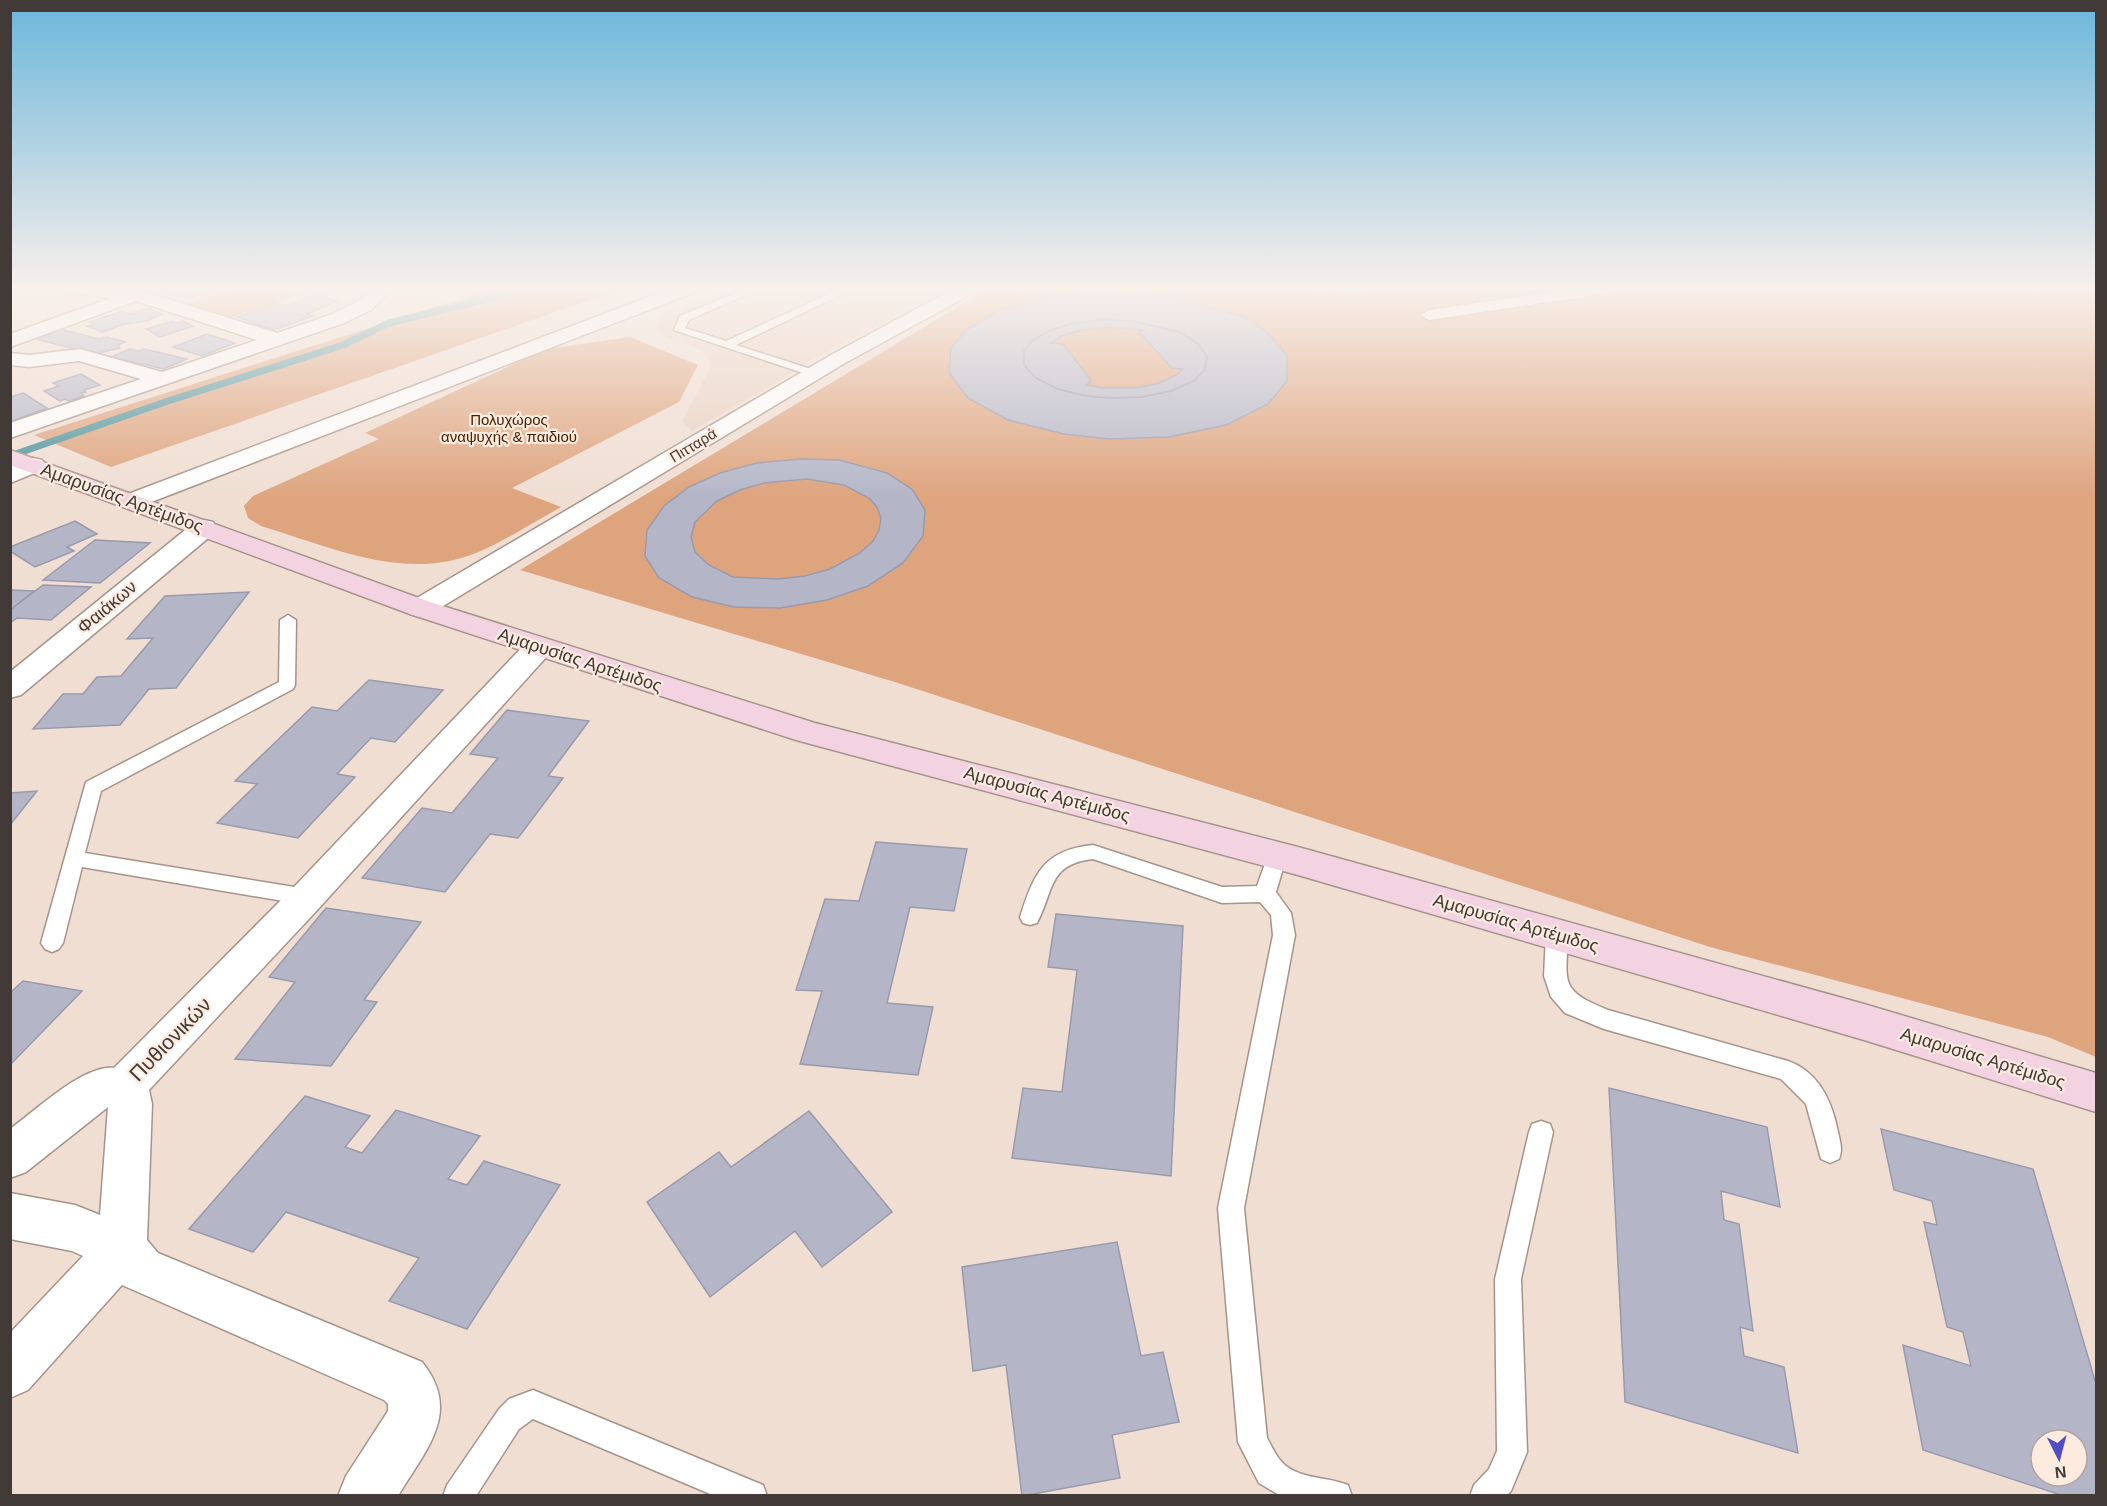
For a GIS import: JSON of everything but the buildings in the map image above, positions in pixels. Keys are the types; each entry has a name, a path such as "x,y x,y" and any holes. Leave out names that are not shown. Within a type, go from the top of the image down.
{"main road":[{"name":"Αμαρυσίας Αρτέμιδος","path":"19,464 132,501 420,608 807,732 1277,855 1864,1022 2097,1093"}],"street":[{"path":"10,359 29,361 52,358"},
{"path":"92,358 161,378"},
{"path":"10,431 219,358"},
{"path":"132,501 505,358"},
{"name":"Πιτταρά","path":"420,608 841,358"},
{"name":"Φαιάκων","path":"10,688 204,528"},
{"name":"Πυθιονικών","path":"122,1249 130,1104 129,1093 123,1088 307,897 539,647"},
{"path":"10,1157 97,1090 106,1086 123,1088"},
{"path":"10,1216 75,1228 122,1249 141,1270 403,1381 412,1391 417,1407 413,1420 406,1435 366,1496"},
{"path":"10,1372 122,1249"}],"lane":[{"path":"766,358 813,374"},
{"path":"52,944 93,788 287,685 288,620"},
{"path":"1030,917 1044,877 1053,864 1081,852 1093,852 1222,895 1265,894"},
{"path":"1265,894 1277,855"},
{"path":"76,859 307,897"},
{"path":"1265,894 1281,913 1284,935 1231,1208 1253,1442 1270,1472 1300,1490 1337,1496"},
{"path":"1557,935 1555,976 1559,991 1573,1006 1604,1019 1788,1071 1806,1083 1818,1098 1830,1151"},
{"path":"1485,1496 1500,1480 1512,1452 1508,1279 1541,1132"},
{"path":"458,1496 509,1419 519,1409 533,1404 752,1496"}],"shaded area":[{"path":"708,358 814,358 692,431 682,421 711,367"}],"green space":[{"path":"274,358 423,358 111,467 34,435"},
{"name":"Πολυχώρος αναψυχής & παιδιού","path":"526,358 682,358 698,365 679,402 512,488 561,507 476,553 449,561 422,564 395,563 341,551 261,526 248,518 244,506 253,496 379,439 365,433"},
{"path":"872,358 2096,358 2096,1057 2048,1037 1710,947 898,683 520,570"}],"waterway":[{"path":"10,456 168,401 302,358"}]}
